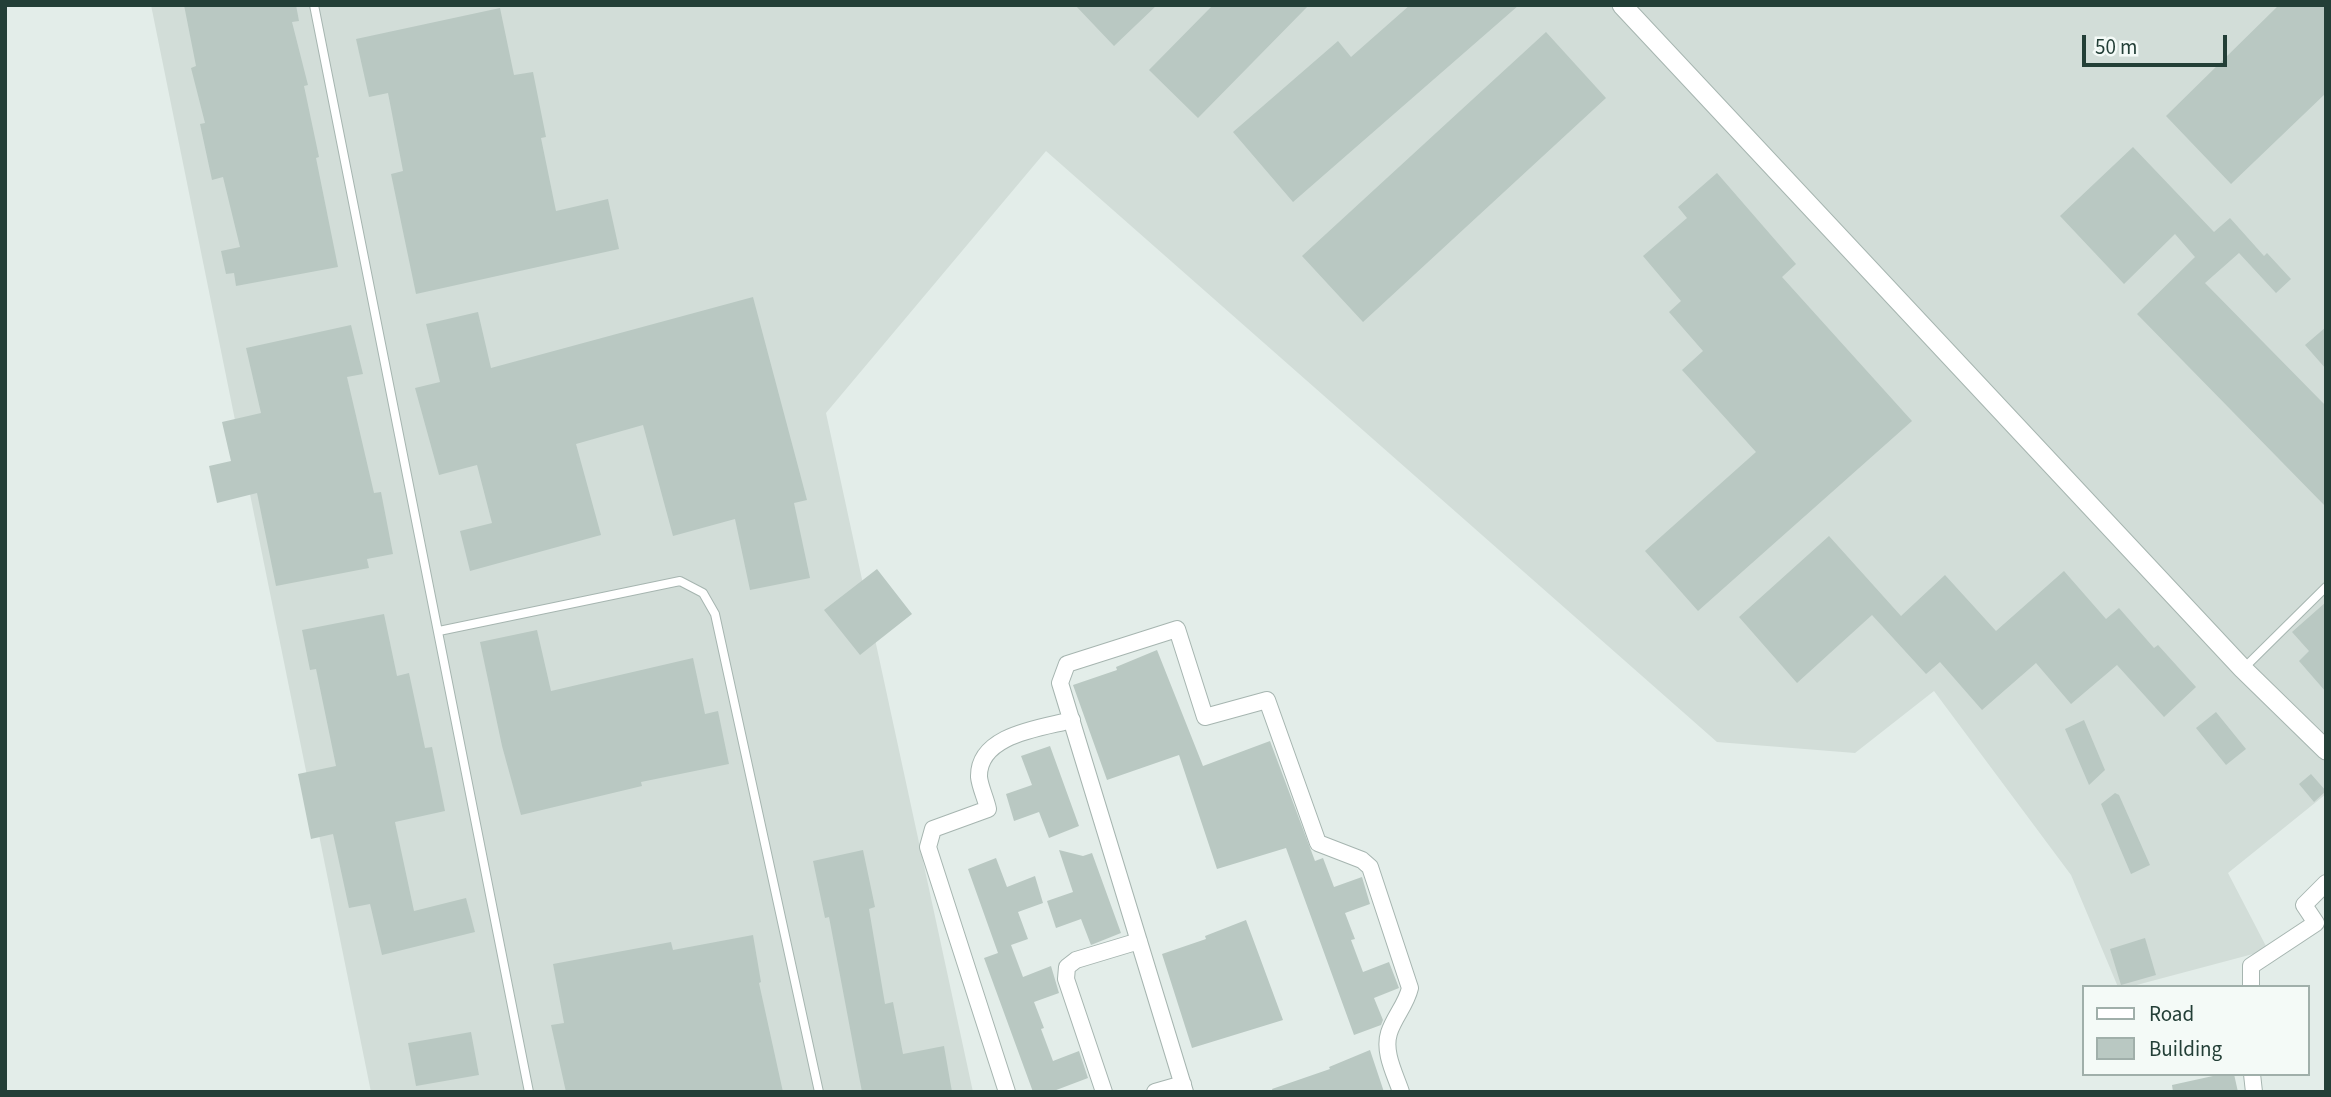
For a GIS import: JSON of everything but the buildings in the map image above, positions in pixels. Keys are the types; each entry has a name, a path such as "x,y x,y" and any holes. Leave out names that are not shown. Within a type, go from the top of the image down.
{"street":[{"path":"1622,5 2243,669 2326,750"},
{"path":"1155,1092 1184,1088 1060,682 1067,664 1177,629 1205,717 1267,700 1318,843 1362,860 1370,867 1410,988 1406,1003 1389,1034 1388,1054 1401,1092"},
{"path":"1007,1092 928,847 933,829 989,809 979,776 983,761 1001,741 1072,720"},
{"path":"2251,985 2250,966 2316,923 2304,905 2326,883"},
{"path":"1104,1092 1066,979 1067,967 1076,960 1139,941"}],"lane":[{"path":"314,5 529,1092"},
{"path":"439,631 680,580 703,593 715,614 819,1092"},
{"path":"2243,669 2326,587"}],"shaded area":[{"path":"151,5 2326,5 2326,794 2228,873 2268,950 2137,985 2117,985 2071,875 1934,691 1855,753 1717,742 1046,151 826,413 973,1092 371,1092"}]}
